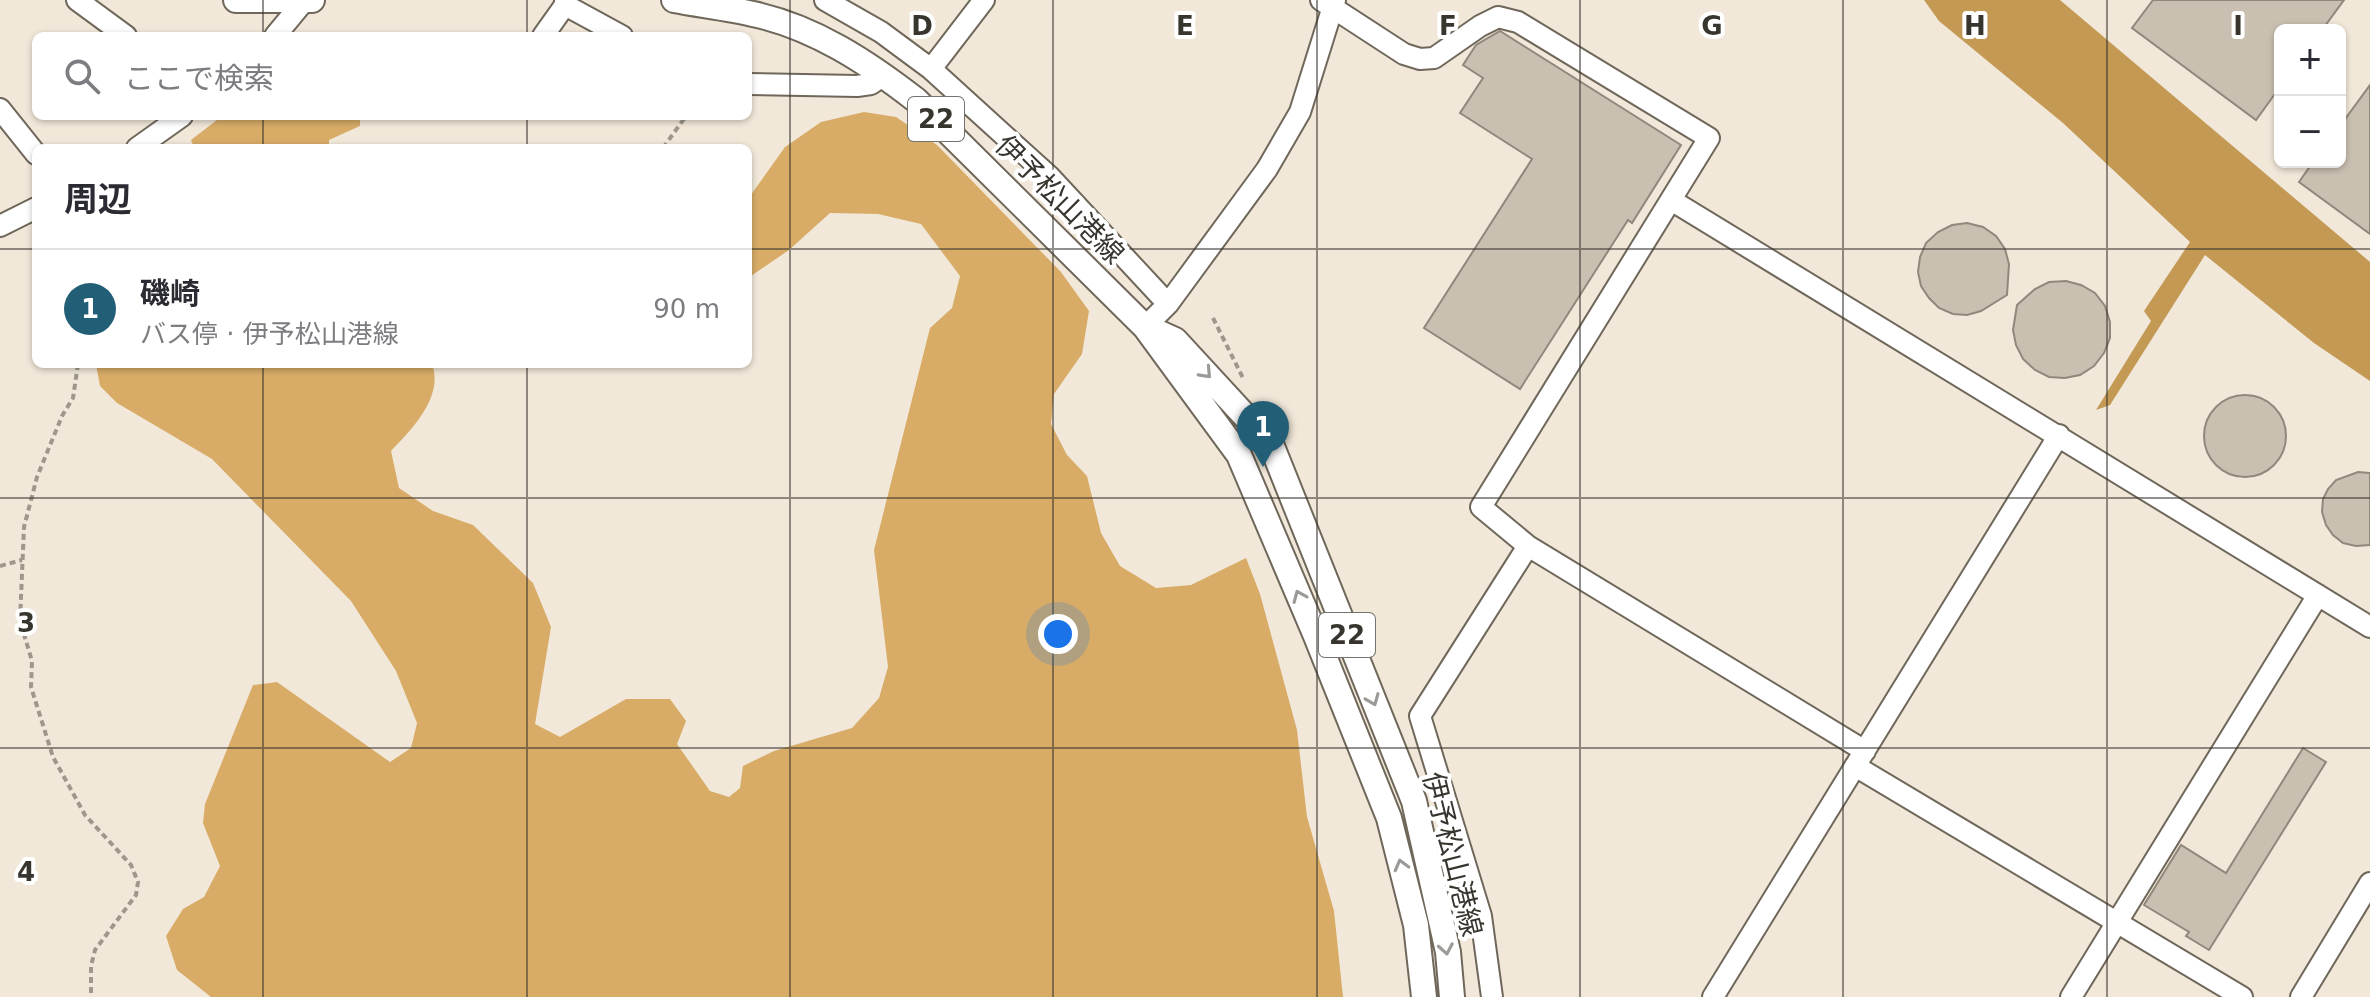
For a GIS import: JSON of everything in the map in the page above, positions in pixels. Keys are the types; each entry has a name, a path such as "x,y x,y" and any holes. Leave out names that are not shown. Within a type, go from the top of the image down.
{"main road":[{"path":"236,0 312,0"},
{"name":"伊予松山港線","path":"674,0 755,14 794,26 831,43 884,75 916,100 1145,327 1239,455 1316,636 1389,818 1416,925 1424,997"},
{"name":"伊予松山港線","path":"1145,327 1175,340 1271,444 1414,801 1448,952 1452,997"}],"street":[{"path":"77,0 121,32"},
{"path":"825,0 881,32 931,69 1050,177 1168,304"},
{"path":"931,69 984,0"},
{"path":"278,32 304,1"},
{"path":"546,32 565,2 615,32"},
{"path":"1145,327 1168,304 1267,169 1300,112 1330,3 1404,54 1420,59 1434,58 1498,17 1518,22 1709,138 1481,507 1528,546 2116,923 2242,997"},
{"path":"752,84 857,86 871,84 884,75"},
{"path":"0,109 32,149"},
{"path":"143,144 176,120"},
{"path":"1671,200 2370,627"},
{"path":"0,226 32,210"},
{"path":"1713,997 2059,435"},
{"path":"1492,997 1481,916 1420,716 1528,546"},
{"path":"2071,997 2318,595"},
{"path":"2301,997 2370,883"}],"path":[{"path":"666,144 683,120"},
{"path":"77,368 73,398 62,416 37,477 24,527 20,621 32,661 31,687 53,757 85,815 131,865 138,882 136,895 95,950 91,966 91,997"},
{"path":"0,566 22,560"}],"shaded area":[{"path":"1924,0 2060,0 2370,262 2370,381 2314,343 2205,255 2110,405 2096,410 2151,321 2144,311 2190,242 2063,123 1939,21"},
{"path":"864,112 896,117 937,145 1061,272 1089,311 1082,354 1054,394 1051,424 1067,455 1087,476 1101,533 1120,566 1156,588 1191,585 1246,558 1260,594 1297,730 1307,817 1334,911 1343,997 211,997 177,970 166,936 183,909 204,897 220,866 203,823 205,804 253,685 277,682 390,762 411,748 417,723 396,671 351,601 212,459 117,403 100,386 97,368 433,368 434,388 424,412 391,451 399,488 433,511 473,525 533,583 551,627 535,724 560,737 626,699 670,699 686,721 677,744 710,791 729,797 740,788 743,766 774,751 852,728 879,698 888,667 874,550 930,328 952,308 960,276 921,224 878,214 830,213 789,250 752,275 752,193 785,147 821,122"},
{"path":"217,120 360,120 360,126 329,140 329,144 192,144 191,140"}],"building":[{"path":"2153,0 2344,0 2326,24 2274,24 2274,95 2256,120 2132,28"},
{"path":"1500,31 1681,145 1632,223 1628,220 1520,389 1424,328 1532,159 1460,113 1483,78 1463,65 1476,45"},
{"path":"2370,85 2370,234 2299,182 2309,168 2346,168 2346,118"},
{"path":"1967,223 1983,227 1996,236 2005,249 2009,264 2007,295 1981,311 1967,315 1953,314 1939,308 1921,286 1918,272 1920,257 1926,243 1938,232 1952,225"},
{"path":"2066,281 2095,293 2105,306 2110,322 2110,338 2094,366 2080,375 2049,377 2023,359 2016,345 2013,330 2017,305 2035,289 2049,282"},
{"path":"2245,395 2261,398 2274,407 2283,420 2286,436 2283,452 2274,465 2261,474 2245,477 2229,474 2216,465 2207,452 2204,436 2207,420 2216,407 2229,398"},
{"path":"2358,472 2370,473 2370,545 2356,546 2343,543 2333,535 2322,512 2323,499 2336,480"},
{"path":"2303,748 2326,762 2209,950 2186,936 2189,932 2144,905 2181,845 2226,873"}],"place":[{"name":"磯崎","path":"1263,467"}]}
